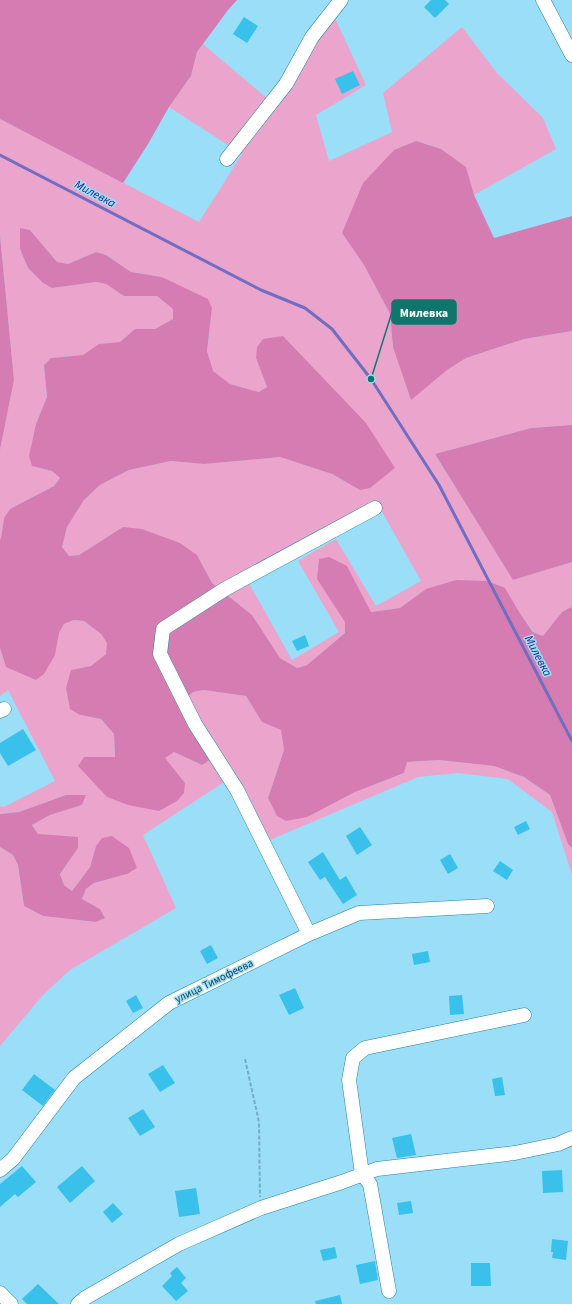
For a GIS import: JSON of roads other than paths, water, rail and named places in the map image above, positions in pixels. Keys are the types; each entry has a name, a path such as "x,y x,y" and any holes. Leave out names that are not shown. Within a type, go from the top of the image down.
{"street":[{"path":"226,159 286,84 312,37 341,0"},
{"path":"543,0 572,55"},
{"path":"309,934 237,790 195,724 160,654 163,628 225,589 375,508"},
{"name":"улица Тимофеева","path":"0,1170 13,1159 74,1078 169,1003 309,934 359,913 487,906"},
{"path":"389,1291 370,1184 362,1174 349,1080 353,1058 366,1048 524,1015"},
{"path":"78,1304 85,1298 179,1244 261,1208 342,1182 377,1168 515,1153 558,1144 572,1138"},
{"path":"0,1293 11,1304"}],"waterway":[{"name":"Милевка","path":"0,155 261,290 305,308 332,329 371,379 439,485 572,741"}],"place":[{"name":"Милевка","path":"371,379"}]}
